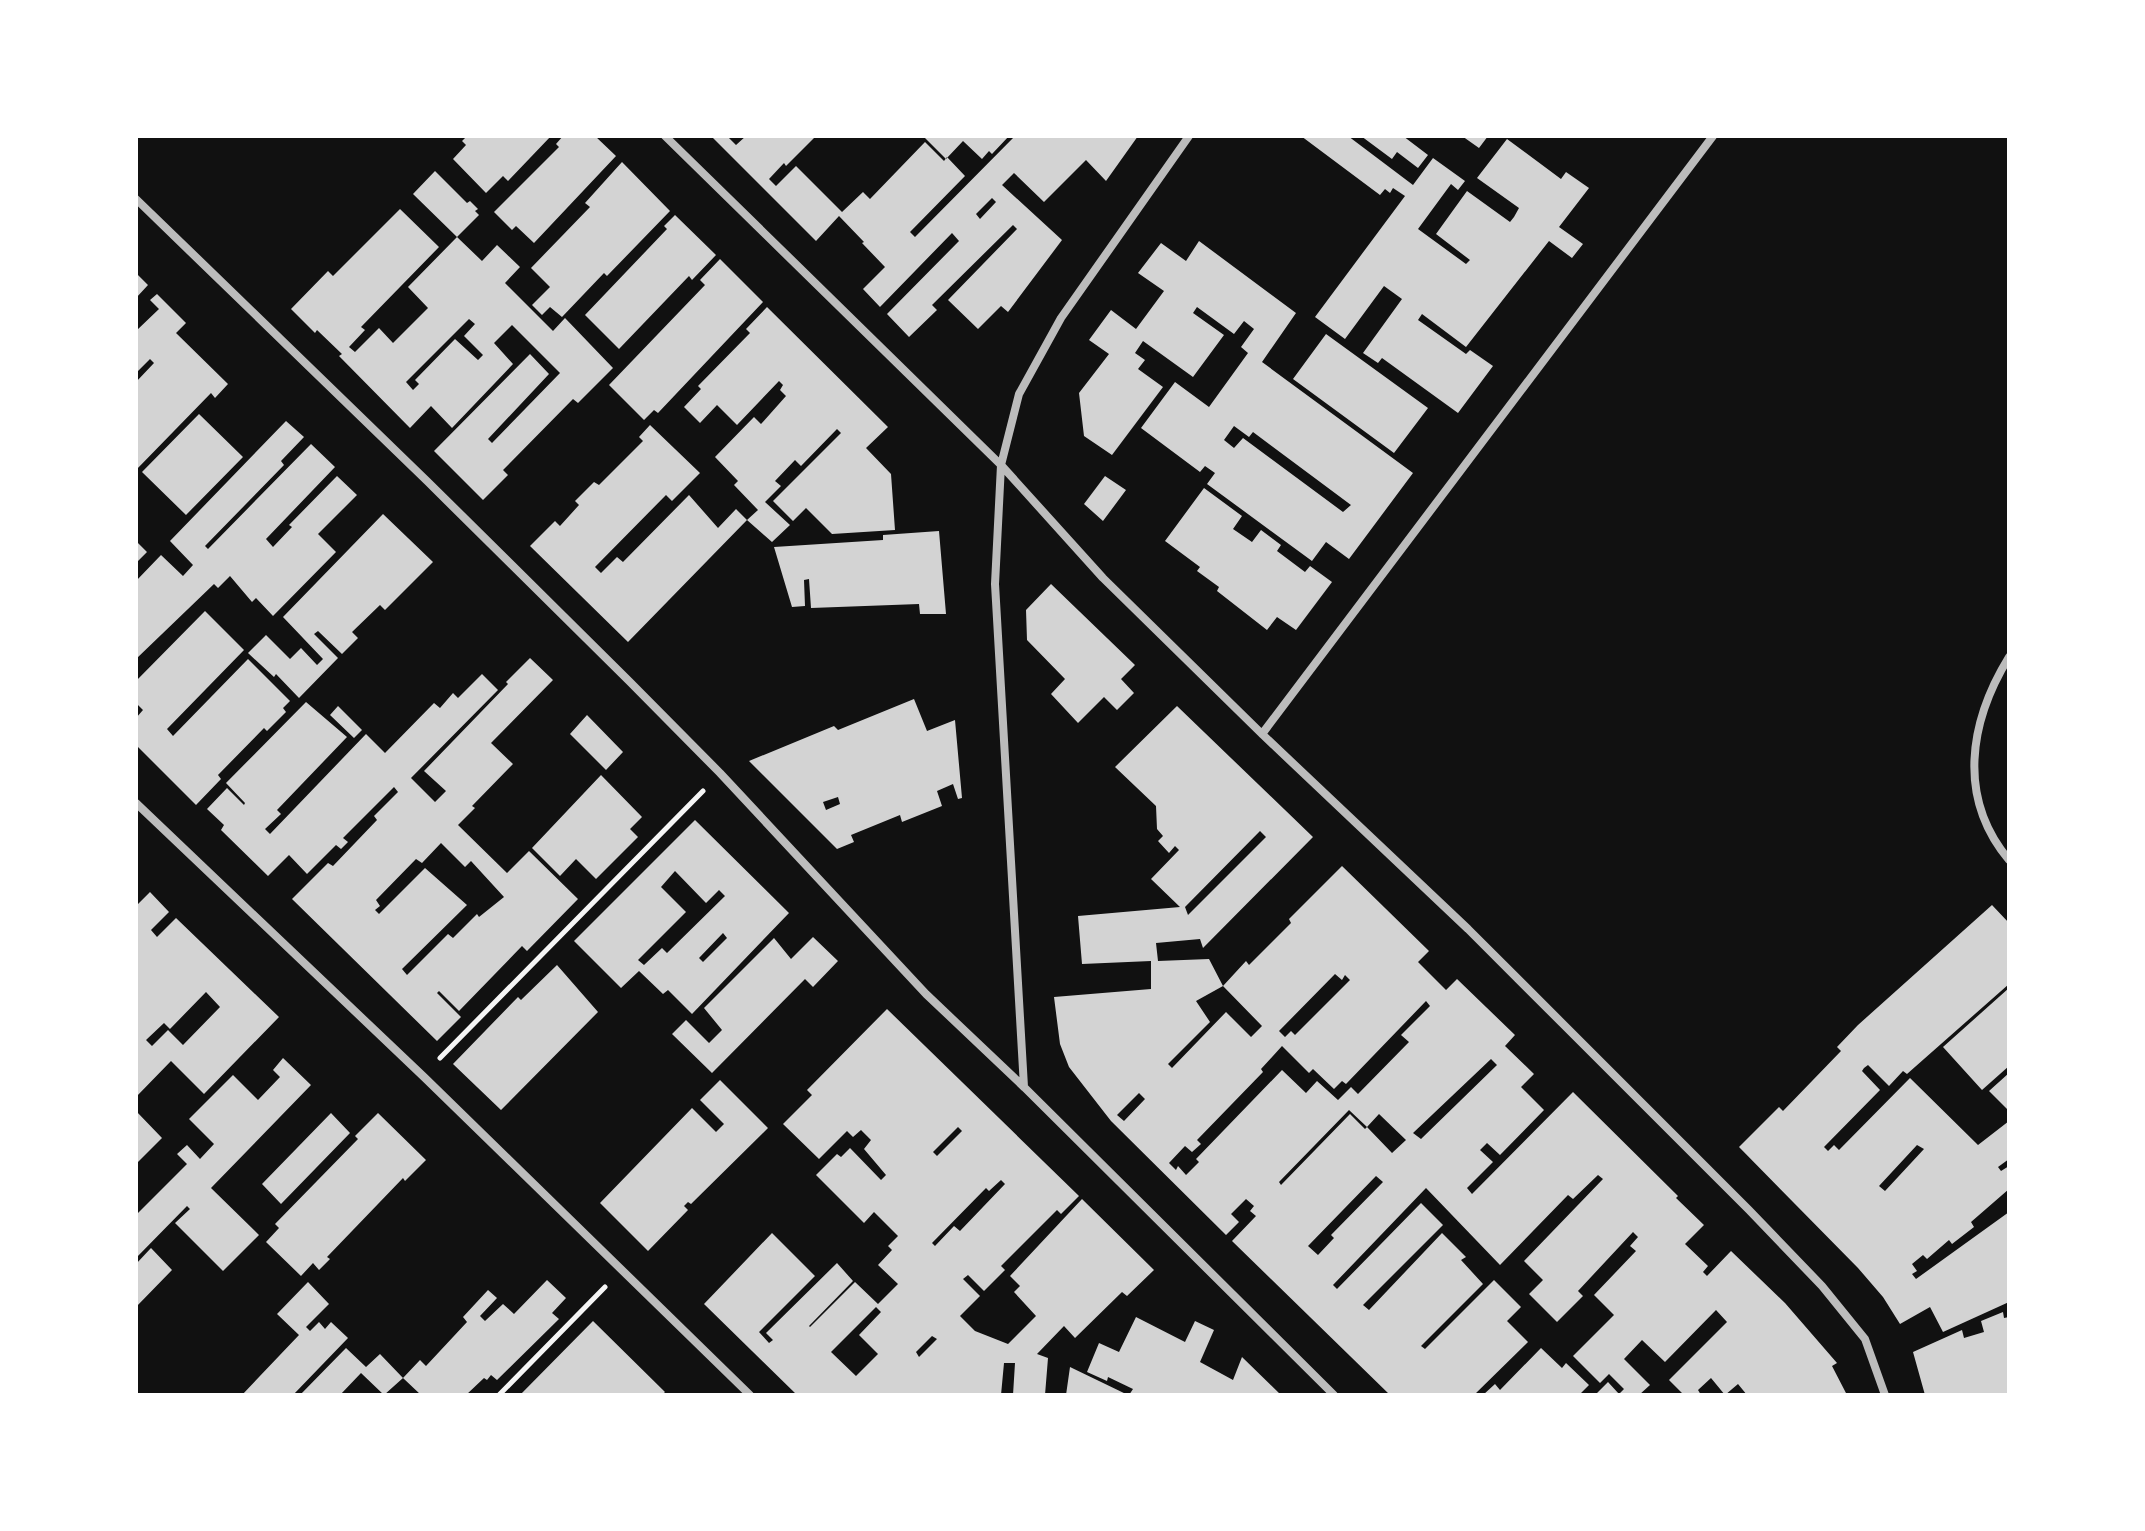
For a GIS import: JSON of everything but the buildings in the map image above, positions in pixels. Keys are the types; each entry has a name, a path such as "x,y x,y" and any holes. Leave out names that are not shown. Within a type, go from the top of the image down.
{"street":[{"path":"665,136 1001,465 1103,578 1604,1062 1822,1286 1865,1339 1885,1395"},
{"path":"1024,1087 995,584 1001,465 1019,394 1061,318 1189,136"},
{"path":"1262,734 1713,136"},
{"path":"136,199 427,481 720,773 926,994 1334,1395"},
{"path":"2009,657 1993,683 1980,724 1974,764 1977,802 1986,828 2009,860"},
{"path":"136,803 424,1077 750,1395"}],"path":[{"path":"424,1077 720,773"},
{"path":"499,1395 623,1271"}]}
